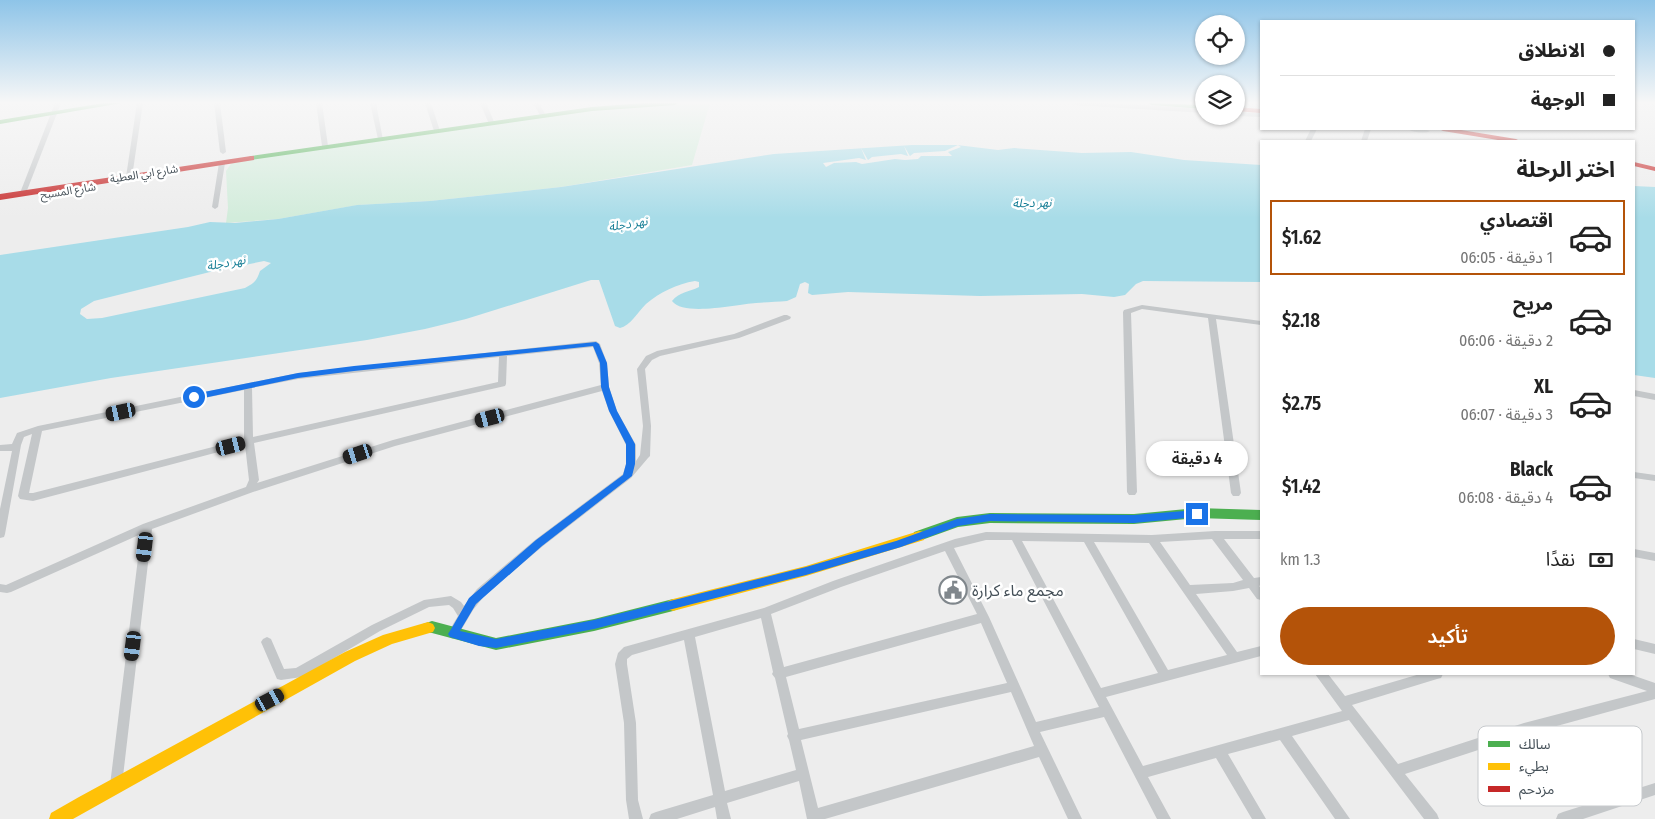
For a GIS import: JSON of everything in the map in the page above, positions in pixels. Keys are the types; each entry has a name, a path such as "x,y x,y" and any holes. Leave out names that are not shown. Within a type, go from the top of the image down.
{"street":[{"path":"23,193 43,141"},
{"path":"132,176 136,141"},
{"path":"215,207 222,157 221,141"},
{"path":"324,141 325,146"},
{"name":"شارع ابي العطية","path":"0,196 132,176 222,157 363,141"},
{"path":"1635,163 1655,167"},
{"name":"شارع المسبح","path":"0,202 120,183 132,176"},
{"path":"1132,492 1127,312 1142,307 1260,323"},
{"path":"1212,316 1236,493"},
{"path":"453,634 472,601 488,586 539,543 627,476 645,456 647,426 641,369 649,358 657,354 736,336 787,317"},
{"path":"0,534 20,435 298,376 354,368 596,344 603,363 605,387 613,411 630,444 631,464 627,476"},
{"path":"38,430 23,496 33,497 249,441 502,384 503,353"},
{"path":"248,386 249,441 254,480 250,488"},
{"path":"0,588 7,589 147,527 250,488 394,443 605,387"},
{"path":"1635,393 1655,397"},
{"path":"0,448 17,446"},
{"path":"1635,475 1655,478"},
{"path":"57,819 116,785 373,647 406,632 432,627 496,644 594,625 806,571 898,544 957,522 990,518 1134,519 1197,514 1260,515"},
{"path":"116,785 147,527"},
{"path":"636,819 632,800 630,722 621,664 622,657 628,651 765,612 837,584 948,546 986,536 1152,540 1215,535 1260,535"},
{"path":"1215,535 1257,582"},
{"path":"1015,537 1164,819"},
{"path":"1087,538 1166,677"},
{"path":"1152,540 1235,658"},
{"path":"948,546 984,617 1042,750 1075,819"},
{"path":"1635,552 1655,556"},
{"path":"1187,590 1233,587 1257,582"},
{"path":"267,642 282,675 298,673 376,628 428,603 451,600 457,605 463,615"},
{"path":"765,612 813,818 1042,750"},
{"path":"778,674 984,617"},
{"path":"689,635 724,819"},
{"path":"1635,644 1655,649"},
{"path":"1098,694 1260,651"},
{"path":"1322,675 1432,819"},
{"path":"1342,702 1434,675"},
{"path":"1617,675 1655,688"},
{"path":"793,736 1015,686"},
{"path":"1535,726 1655,694"},
{"path":"1033,728 1107,711"},
{"path":"1140,773 1352,714"},
{"path":"1283,733 1343,819"},
{"path":"1395,771 1478,744"},
{"path":"1219,751 1259,819"},
{"path":"656,819 802,774"},
{"path":"1642,793 1655,789"},
{"path":"1563,819 1603,806"}],"green space":[{"path":"363,141 699,141 692,165 561,187 430,201 358,205 278,219 226,223 228,208 226,171 233,161"}],"water":[{"name":"نهر دجلة","path":"912,145 957,145 998,150 1014,148 1082,153 1131,152 1184,160 1260,165 1260,282 1143,281 1136,284 1125,295 1114,297 1082,294 980,296 848,292 812,295 808,293 809,284 805,282 800,284 796,297 787,301 699,309 678,306 672,301 681,294 699,287 699,282 695,281 675,286 663,292 646,304 631,322 620,328 615,326 599,280 591,280 466,319 425,329 367,340 111,378 0,398 0,255 188,227 210,222 235,223 278,219 357,205 430,201 561,187 774,154","holes":["264,261 271,263 260,271 257,279 245,288 102,318 87,319 80,314 81,309 94,301 210,272"]},
{"path":"1635,186 1655,187 1655,378 1635,375"}],"pier":[{"path":"958,145 961,147 948,152 952,156 921,156 918,159 895,159 862,164 856,162 834,163 826,167 823,163 859,158 866,160 861,148 868,160 872,157 901,154 908,156 904,146 910,156 914,153 945,151"}],"traffic: fast":[{"path":"251,158 368,141"},
{"path":"919,536 957,522 990,518 1134,519 1197,513 1260,515"},
{"path":"428,628 432,627 496,644 594,625 673,605"}],"traffic: slow":[{"path":"673,605 806,571 919,536"},
{"path":"57,819 350,656 388,639 428,628"}],"traffic: jam":[{"path":"0,197 251,158"},
{"path":"1635,164 1655,169"}],"place":[{"name":"مجمع ماء كرارة","path":"953,590"}],"route":[{"path":"194,397 298,376 354,368 596,344 603,363 605,387 613,411 630,444 631,464 627,476 539,543 480,592 472,601 453,634 496,644 594,625 806,571 898,544 957,522 990,518 1134,519 1197,514"}]}
